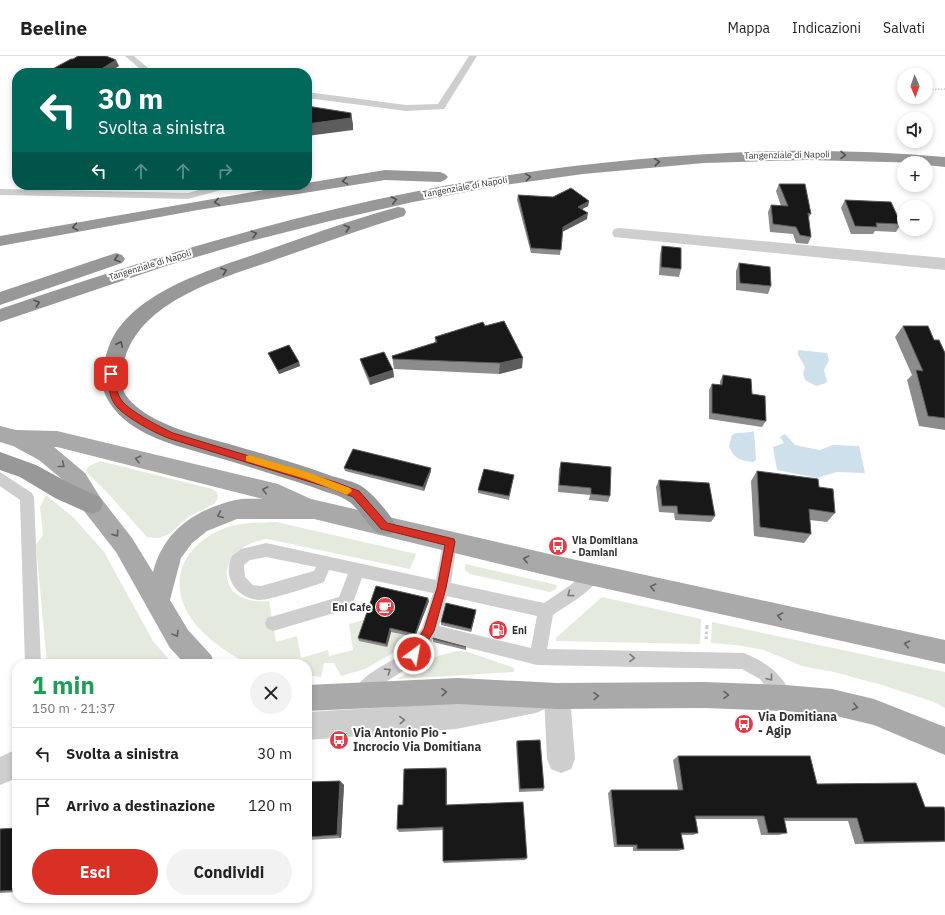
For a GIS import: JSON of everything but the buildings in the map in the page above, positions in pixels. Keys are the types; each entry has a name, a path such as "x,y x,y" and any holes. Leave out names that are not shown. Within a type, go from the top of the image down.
{"highway":[{"name":"Tangenziale di Napoli","path":"309,205 440,177 601,154 759,143 842,143 945,150"},
{"name":"Tangenziale di Napoli","path":"0,316 134,269 244,237 368,205 462,187 610,166 722,157 849,155 945,162"},
{"path":"312,187 385,175 440,177"},
{"path":"385,526 356,494 307,476 171,435 150,426 120,404 115,397 111,381 113,360 124,336 136,322 160,302 206,277 325,235 414,207 436,202 462,187"},
{"path":"0,241 198,205 292,190"},
{"path":"208,232 258,218"},
{"name":"Tangenziale di Napoli","path":"151,249 173,242"},
{"name":"Tangenziale di Napoli","path":"0,299 129,255"},
{"path":"0,461 28,470 62,491 92,504"}],"main road":[{"path":"8,436 47,454 77,479 92,504 124,545 179,639 197,659"},
{"path":"8,436 57,439 278,493 314,509 450,542 945,652"},
{"path":"157,600 166,566 173,551 184,536 200,524 236,509 314,509"},
{"path":"312,698 458,691 557,696 704,694 785,698 832,702 874,712 929,733 945,741"}],"street":[{"path":"620,233 945,264"},
{"path":"312,726 456,716 557,696 561,759"},
{"path":"0,771 12,765"}],"lane":[{"path":"130,56 144,68"},
{"path":"312,96 406,108 441,107 473,56"},
{"path":"0,192 188,196 210,190"},
{"path":"0,478 27,497 33,659"},
{"path":"359,696 375,679 414,654 429,631 442,588 450,542"},
{"path":"324,563 319,577 261,594 252,593 245,589 239,584 235,573 237,562 246,554 266,550 546,611"},
{"path":"273,623 345,603 357,570"},
{"path":"537,657 546,611 577,590 593,574"},
{"path":"429,631 537,657 744,661 766,672 785,698"}],"path":[{"path":"933,90 945,89"},
{"path":"706,647 708,617"}],"shaded area":[{"path":"100,461 212,489 217,492 218,498 214,504 188,517 169,534 159,538 147,537 105,490 88,474 86,470 89,466"},
{"path":"46,495 74,518 104,552 153,641 169,659 47,659 36,545 43,535 40,507"},
{"path":"276,522 416,554 410,569 267,539 249,544 236,553 229,564 227,575 230,586 238,595 251,600 269,601 276,642 297,636 301,658 328,650 329,656 353,650 349,624 367,619 387,647 391,632 408,636 405,646 365,669 341,676 334,663 324,663 321,677 312,676 312,659 239,659 221,647 206,635 192,620 184,605 180,589 181,574 186,560 196,547 210,536 228,527 246,523"},
{"path":"465,564 557,585 556,589 550,592 470,574 465,570"},
{"path":"602,597 701,619 700,644 556,641 556,638"},
{"path":"712,622 945,672 945,708 934,702 882,685 834,672 802,666 764,650 736,645 711,643"},
{"path":"457,651 468,652 514,668 514,672 397,679 438,656"}],"water":[{"path":"798,350 827,353 829,360 824,370 827,381 826,383 816,386 805,380 803,374 805,367 798,355"},
{"path":"754,431 756,460 753,462 735,456 729,446 732,435"},
{"path":"785,434 795,445 820,450 833,445 859,446 865,473 837,472 817,478 777,470 773,447 784,443 780,437"}],"slow traffic":[{"path":"249,459 307,476 347,491"}],"place":[{"name":"Via Domitiana - Damiani","path":"558,546"},
{"name":"Eni Cafe","path":"385,607"},
{"name":"Eni","path":"498,630"},
{"name":"Via Domitiana - Agip","path":"744,724"},
{"name":"Via Antonio Pio - Incrocio Via Domitiana","path":"339,740"}],"route":[{"path":"111,374 112,388 115,397 120,404 150,426 171,435 307,476 356,494 385,526 450,542 442,588 429,631 414,654"}]}
